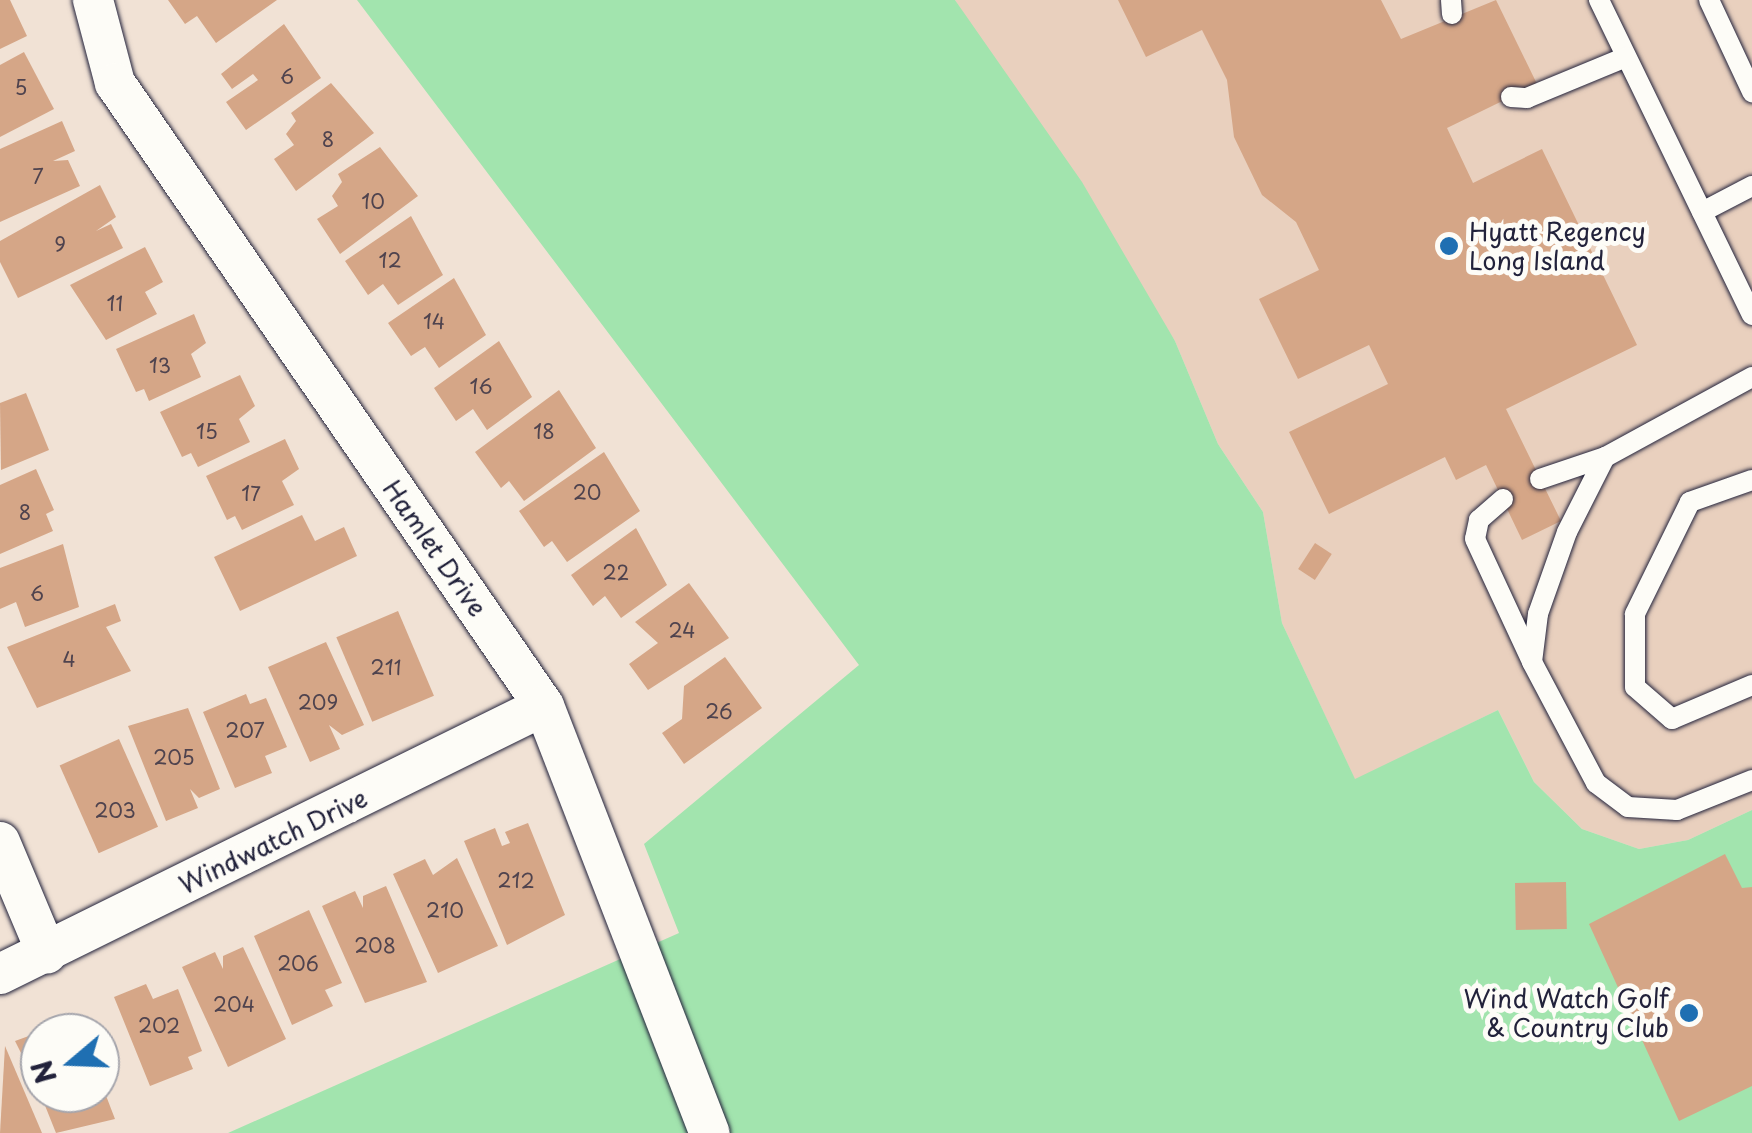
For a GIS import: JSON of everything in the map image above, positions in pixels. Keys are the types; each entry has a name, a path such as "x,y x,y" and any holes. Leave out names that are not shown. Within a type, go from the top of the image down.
{"street":[{"name":"Hamlet Drive","path":"93,0 115,83 544,706 710,1133"},
{"name":"Windwatch Drive","path":"0,974 544,706"},
{"path":"0,842 47,954"}],"lane":[{"path":"1599,0 1752,315"},
{"path":"1709,0 1752,92"},
{"path":"1511,97 1528,98 1626,56"},
{"path":"1702,212 1752,186"},
{"path":"1540,480 1604,457 1752,377"},
{"path":"1532,662 1538,614 1567,532 1604,457"},
{"path":"1752,480 1690,502 1634,614 1635,687 1672,719 1752,685"},
{"path":"1503,500 1480,520 1475,539 1532,662 1596,783 1628,807 1677,810 1752,780"}],"shaded area":[{"path":"955,0 1752,0 1752,810 1688,840 1639,849 1582,829 1534,782 1498,710 1355,780 1282,623 1263,512 1218,444 1175,341"}],"green space":[{"name":"Wind Watch Golf & Country Club","path":"357,0 955,0 1082,182 1175,341 1218,444 1263,512 1282,623 1355,779 1498,710 1534,782 1582,829 1639,849 1688,840 1752,810 1752,1133 228,1133 679,933 644,844 859,665"}],"building":[{"path":"0,0 10,0 27,36 0,49"},
{"path":"168,0 277,0 216,43 197,16 185,24"},
{"name":"Hyatt Regency Long Island","path":"1118,0 1381,0 1401,39 1496,0 1537,84 1447,128 1473,183 1542,149 1637,345 1506,409 1561,521 1522,540 1486,465 1456,480 1445,457 1329,514 1289,432 1388,384 1369,345 1298,379 1259,299 1319,270 1296,222 1262,195 1234,137 1227,80 1202,30 1146,57"},
{"path":"284,24 321,78 246,130 226,102 258,80 253,74 232,89 221,74"},
{"path":"24,52 54,109 0,137 0,65"},
{"path":"331,83 374,133 296,191 274,159 294,145 286,134 296,121 291,113"},
{"path":"62,121 75,151 53,161 68,160 80,186 0,222 0,149"},
{"path":"380,147 418,196 340,254 317,219 338,206 332,196 342,182 338,174"},
{"path":"100,185 116,217 96,231 111,224 123,248 18,298 0,262 0,241"},
{"path":"411,216 443,275 398,305 383,284 368,295 345,261"},
{"path":"145,247 163,282 145,292 157,314 106,340 70,285"},
{"path":"454,278 486,335 439,368 425,347 411,356 388,323"},
{"path":"194,314 206,343 191,354 201,377 149,401 144,389 136,392 116,349"},
{"path":"499,341 532,397 487,430 473,409 456,421 434,388"},
{"path":"240,375 255,406 239,419 250,442 198,467 191,453 182,457 160,412"},
{"path":"559,390 596,448 524,501 509,481 501,488 475,452"},
{"path":"26,393 49,450 1,470 0,403"},
{"path":"285,439 299,469 282,481 294,505 242,530 235,516 227,520 206,476"},
{"path":"604,452 640,511 567,562 552,541 544,547 519,511"},
{"path":"36,469 54,510 46,514 53,531 0,554 0,485"},
{"path":"302,515 315,541 344,527 357,556 240,611 214,557"},
{"path":"636,528 667,585 621,618 605,596 593,606 571,575"},
{"path":"1315,543 1332,554 1315,580 1298,569"},
{"path":"63,544 79,607 25,627 16,602 0,609 0,568"},
{"path":"689,583 729,638 648,690 629,664 658,643 635,622"},
{"path":"115,604 121,621 106,627 131,671 37,708 7,647"},
{"path":"398,611 434,696 372,722 336,637"},
{"path":"326,642 364,725 342,735 329,725 340,749 310,762 268,667"},
{"path":"725,657 762,708 684,764 662,733 682,719 684,686"},
{"path":"246,694 250,704 266,698 287,747 265,756 272,773 235,788 203,712"},
{"path":"188,708 220,789 199,798 190,789 198,808 166,821 128,726"},
{"path":"119,739 158,827 99,853 60,765"},
{"path":"528,823 565,915 507,945 464,841 495,828 502,846 510,843 505,832"},
{"name":"Wind Watch Golf & Country Club","path":"1725,854 1742,888 1752,887 1752,1086 1679,1121 1589,924"},
{"path":"457,858 498,946 438,973 393,874 425,859 433,875"},
{"path":"1566,882 1567,929 1516,930 1515,883"},
{"path":"386,886 427,982 365,1003 322,906 355,891 363,908 363,896"},
{"path":"309,910 342,983 325,990 333,1006 292,1025 254,936"},
{"path":"243,947 286,1039 228,1067 182,967 215,952 223,969 223,956"},
{"path":"146,984 153,999 178,989 202,1051 188,1057 193,1069 150,1086 114,997"},
{"path":"5,1046 20,1081 20,1113 33,1113 42,1133 0,1133"},
{"path":"48,1113 113,1113 115,1119 56,1133"}],"place":[{"name":"Hyatt Regency Long Island","path":"1449,246"},
{"name":"Wind Watch Golf & Country Club","path":"1689,1013"}]}
